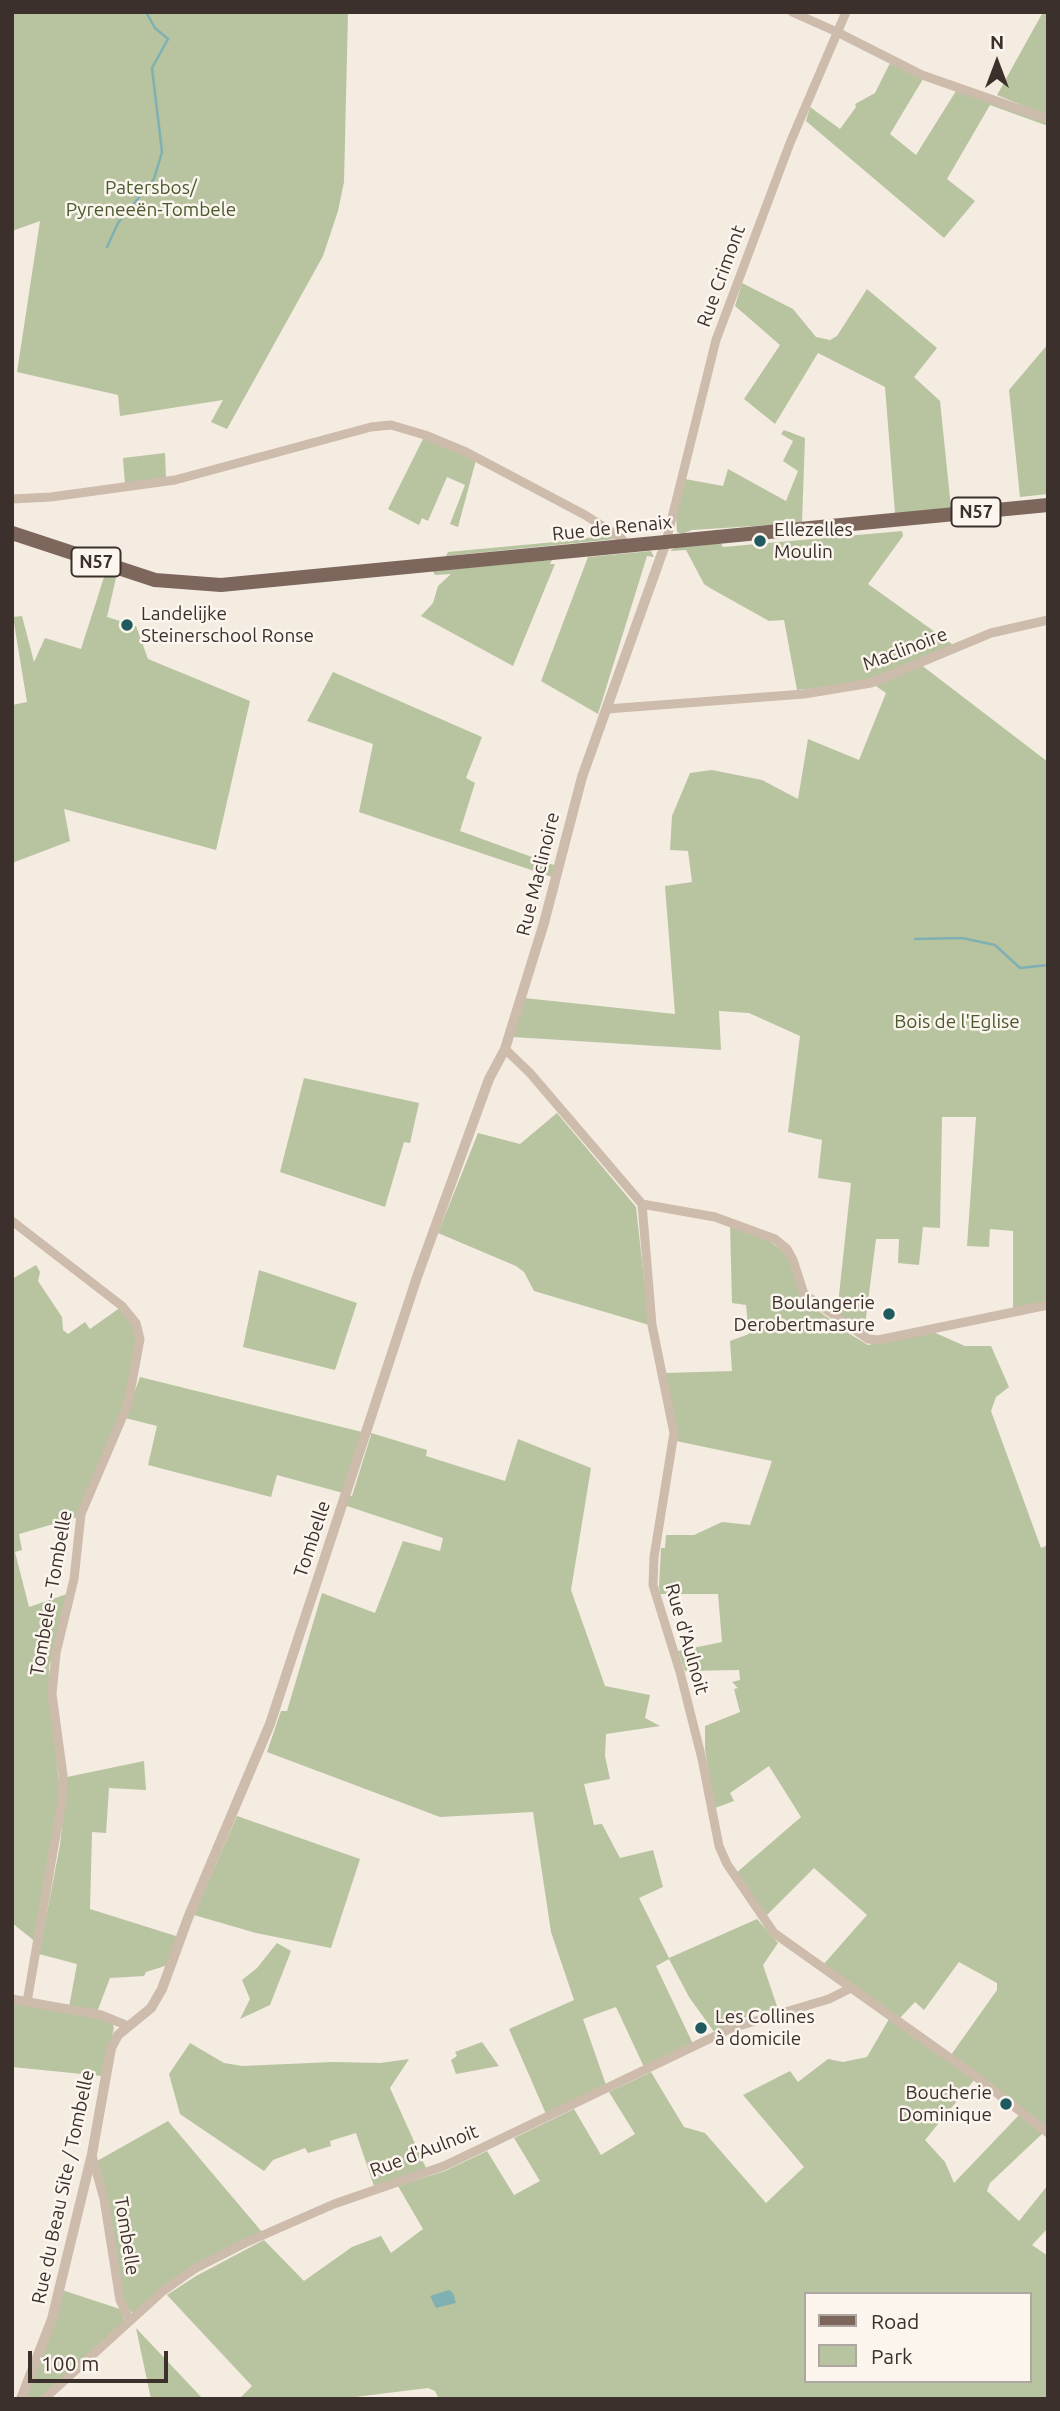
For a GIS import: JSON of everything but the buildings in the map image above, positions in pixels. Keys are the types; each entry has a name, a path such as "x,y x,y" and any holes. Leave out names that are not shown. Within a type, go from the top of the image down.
{"main road":[{"name":"Rue de Renaix","path":"12,533 141,576 181,584 232,584 1048,505"}],"street":[{"path":"792,12 922,75 1048,119"},
{"name":"Rue Crimont","path":"666,542 716,340 790,143 846,12"},
{"path":"12,499 51,497 185,478 371,427 398,426 466,452 618,536 627,546"},
{"name":"Rue Maclinoire","path":"505,1049 546,916 571,812 666,542"},
{"name":"Maclinoire","path":"607,709 771,697 871,684 992,633 1048,620"},
{"path":"505,1049 530,1073 642,1204 715,1217 775,1239 787,1248 804,1294 868,1339 878,1340 1048,1305"},
{"name":"Tombelle","path":"128,2026 151,2008 162,1989 188,1918 258,1755 413,1287 489,1079 505,1049"},
{"name":"Rue d'Aulnoit","path":"642,1204 650,1313 674,1433 655,1549 653,1585 675,1654 702,1759 719,1846 735,1879 774,1933 849,1989 971,2073 1048,2133"},
{"name":"Tombele - Tombelle","path":"12,1221 108,1294 136,1323 140,1346 132,1390 116,1437 81,1514 74,1579 55,1660 52,1694 63,1775 62,1800 27,2002"},
{"name":"Rue d'Aulnoit","path":"44,2399 177,2281 245,2243 334,2204 444,2166 732,2028 829,1999 849,1989"},
{"path":"12,1999 101,2015 128,2026"},
{"name":"Rue du Beau Site / Tombelle","path":"21,2399 52,2319 92,2154 111,2048 118,2035 128,2026"},
{"name":"Tombelle","path":"92,2154 104,2199 120,2300 131,2321"}],"green space":[{"name":"Patersbos/ Pyreneeën-Tombele","path":"12,12 348,12 344,182 338,211 323,256 227,429 211,422 223,400 120,416 118,395 17,372 40,221 12,231"},
{"path":"1043,12 1048,12 1048,116 997,95"},
{"path":"890,63 923,79 890,134 916,155 956,91 1048,122 1048,126 990,105 947,179 975,201 944,238 806,121 810,107 840,129 856,107 855,104 875,93"},
{"path":"742,283 793,309 816,337 830,340 837,336 867,289 937,348 914,377 940,401 951,508 895,513 885,387 818,353 775,424 744,399 780,345 735,306"},
{"path":"1048,344 1048,494 1020,497 1009,390"},
{"path":"784,430 805,438 802,523 692,530 682,534 677,532 676,517 685,479 723,486 728,469 786,501 798,471 783,461 793,441 781,434"},
{"path":"424,437 476,460 458,527 450,524 465,485 447,477 428,521 422,518 419,525 388,509"},
{"path":"165,453 166,478 125,484 123,458"},
{"path":"902,531 903,536 868,584 956,647 859,683 797,690 784,620 769,621 710,588 704,584 686,550 670,551 676,547 721,543 723,547"},
{"path":"605,532 616,539 446,556 448,552 576,540 605,535"},
{"path":"651,551 654,557 647,556 598,714 541,681 588,557"},
{"path":"552,560 550,564 555,564 513,666 421,616 433,603 438,586 451,574 435,575 433,571"},
{"path":"105,574 116,578 107,617 136,626 148,659 250,701 216,850 64,809 70,841 12,863 12,705 27,702 13,617 22,616 34,662 45,638 81,649"},
{"name":"Bois de l'Eglise","path":"920,664 1048,762 1048,1302 1013,1310 1013,1231 990,1229 989,1247 967,1246 976,1117 942,1117 940,1228 923,1227 919,1265 898,1263 899,1239 876,1239 864,1333 837,1314 851,1183 818,1178 822,1140 788,1132 800,1036 749,1013 719,1011 721,1050 513,1037 524,998 675,1014 665,886 692,882 688,851 670,850 672,816 690,773 712,770 762,780 798,799 808,739 859,760 886,693 873,684"},
{"path":"333,672 482,737 466,778 475,783 460,831 554,865 552,877 359,812 373,744 307,721"},
{"path":"304,1078 419,1103 410,1143 404,1142 385,1207 280,1172"},
{"path":"557,1113 636,1207 649,1325 534,1291 524,1272 516,1266 438,1233 478,1133 520,1144"},
{"path":"730,1224 765,1238 787,1254 803,1299 868,1345 931,1331 965,1346 991,1346 1009,1387 996,1397 991,1411 1041,1548 1048,1545 1048,2129 951,2055 997,1990 997,1983 959,1962 924,2010 915,2002 899,2019 823,1965 867,1915 814,1868 765,1917 735,1874 801,1817 769,1766 730,1793 734,1801 715,1808 705,1749 705,1726 740,1712 734,1689 738,1688 732,1682 740,1680 739,1670 685,1671 678,1651 722,1642 718,1594 660,1594 659,1586 661,1548 665,1548 666,1535 694,1535 722,1522 750,1525 772,1461 676,1441 664,1373 732,1371 730,1341 749,1334 746,1305 732,1303"},
{"path":"36,1265 40,1272 38,1281 62,1317 63,1330 68,1334 85,1322 90,1329 121,1307 137,1331 132,1383 78,1517 19,1534 22,1550 15,1552 29,1607 67,1594 49,1667 60,1797 37,1943 12,1923 12,1279"},
{"path":"259,1270 357,1303 335,1370 243,1347"},
{"path":"140,1377 362,1432 343,1493 277,1475 271,1497 148,1465 157,1426 125,1418"},
{"path":"368,1432 427,1450 426,1456 505,1481 518,1439 591,1468 571,1590 605,1686 650,1695 645,1718 660,1726 606,1734 605,1756 610,1779 584,1784 594,1825 602,1824 620,1858 653,1850 663,1887 639,1898 669,1958 757,1919 778,1943 763,1965 778,2009 754,2013 715,2033 689,1997 669,1959 656,1966 693,2044 644,2067 616,2007 583,2019 606,2085 546,2114 509,2029 574,2000 551,1932 533,1812 440,1817 267,1752 281,1711 287,1711 322,1593 375,1613 403,1541 440,1551 443,1538 344,1505 347,1495 352,1496 371,1435"},
{"path":"144,1761 146,1790 109,1788 106,1833 92,1832 90,1909 179,1937 168,1965 146,1972 144,1976 110,1978 97,2012 69,2007 77,1964 39,1954 60,1845 67,1777"},
{"path":"237,1816 360,1859 331,1948 256,1933 194,1915"},
{"path":"277,1943 291,1951 270,2005 240,2019 250,1999 242,1980 257,1968"},
{"path":"12,2002 93,2015 112,2022 114,2028 102,2076 12,2067"},
{"path":"889,2019 975,2079 925,2140 945,2162 954,2183 1019,2115 1043,2133 990,2183 987,2191 1019,2221 1048,2185 1048,2228 1032,2245 1048,2256 1048,2399 439,2399 435,2391 428,2388 339,2399 239,2399 252,2386 167,2295 196,2276 264,2240 304,2281 352,2247 381,2236 391,2253 423,2229 398,2186 445,2171 487,2151 514,2195 540,2181 514,2138 574,2109 601,2155 635,2134 609,2092 651,2072 684,2127 705,2133 766,2203 804,2167 743,2095 790,2071 798,2082 828,2059 843,2062 867,2057"},
{"path":"482,2042 499,2066 456,2074 451,2060 457,2056 455,2052"},
{"path":"190,2043 224,2063 242,2066 380,2063 409,2059 390,2088 426,2168 374,2186 356,2133 330,2141 331,2146 308,2153 305,2148 273,2160 264,2171 180,2114 169,2074"},
{"path":"168,2121 262,2232 247,2239 134,2314 125,2307 97,2161"},
{"path":"62,2290 120,2309 125,2322 41,2399 25,2399"},
{"path":"136,2328 203,2399 151,2399"}],"water":[{"path":"449,2290 456,2303 436,2308 430,2296"}],"waterway":[{"path":"107,247 118,223 154,179 162,152 152,68 168,39 155,28 146,12"},
{"path":"915,939 962,938 995,945 1020,968 1048,965"}],"place":[{"name":"Ellezelles Moulin","path":"760,541"},
{"name":"Landelijke Steinerschool Ronse","path":"127,625"},
{"name":"Boulangerie Derobertmasure","path":"889,1314"},
{"name":"Les Collines à domicile","path":"701,2028"},
{"name":"Boucherie Dominique","path":"1006,2104"}]}
